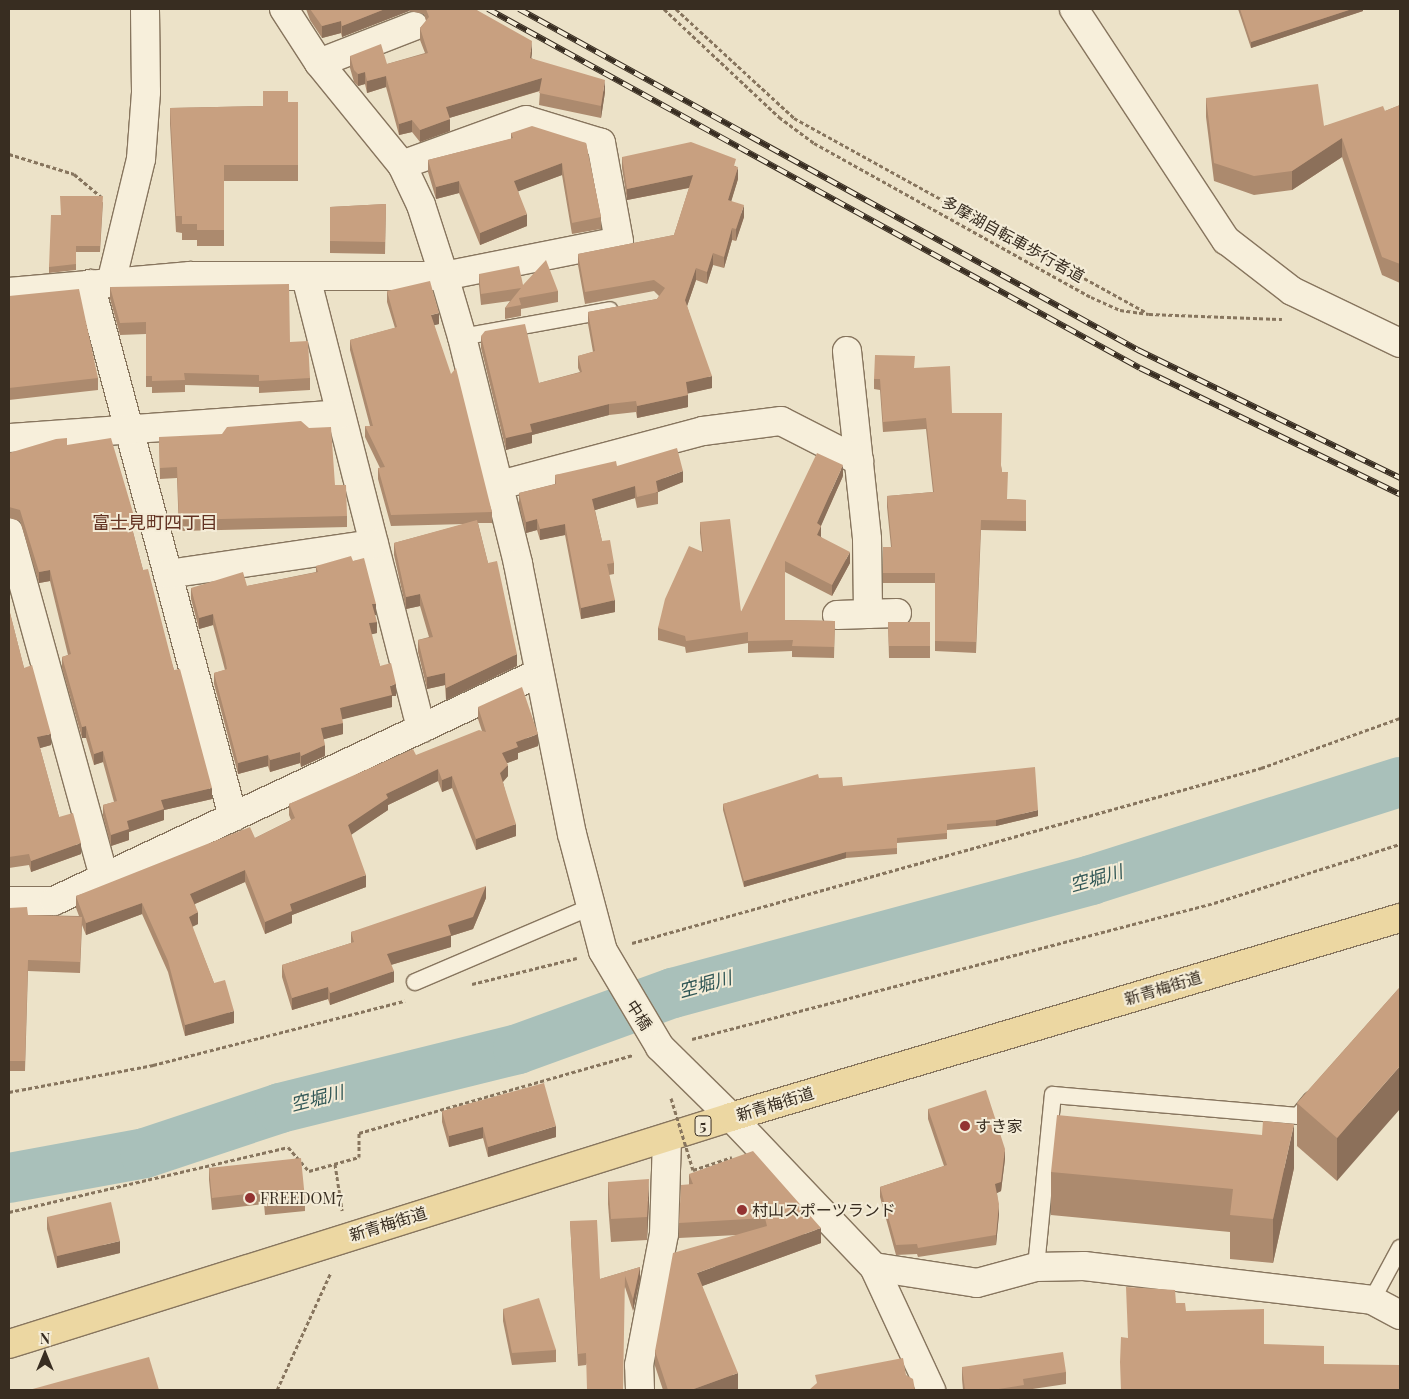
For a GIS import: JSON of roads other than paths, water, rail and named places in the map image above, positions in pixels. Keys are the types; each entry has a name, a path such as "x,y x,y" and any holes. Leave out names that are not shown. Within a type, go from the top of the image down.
{"main road":[{"name":"新青梅街道","path":"9,1344 347,1237 667,1139 731,1117 1400,918"}],"street":[{"path":"145,9 146,92 141,158 100,283 129,426 233,817"},
{"name":"中橋","path":"284,9 319,63 402,165 422,205 462,337 500,485 539,673 603,951 619,982 660,1047 731,1117 874,1267 931,1390"},
{"path":"1074,9 1226,240 1292,291 1400,343"},
{"path":"319,63 414,26"},
{"path":"9,292 190,276 444,276 619,241 601,143 526,120 402,165"},
{"path":"306,277 422,728"},
{"path":"847,351 867,539 868,614"},
{"path":"9,438 129,426 340,414"},
{"path":"500,485 703,431 781,421 859,461"},
{"path":"9,532 104,878"},
{"path":"168,574 374,544"},
{"path":"837,614 897,613"},
{"path":"9,901 54,901 539,673"},
{"path":"640,1390 639,1365 664,1234 667,1139"},
{"path":"874,1267 977,1283 1036,1267 1084,1266 1372,1300 1400,1315"}],"lane":[{"path":"462,337 626,307"},
{"path":"415,982 592,907"},
{"path":"1036,1267 1053,1095 1298,1116 1323,1087"},
{"path":"1372,1300 1400,1248"}],"waterway":[{"name":"空堀川","path":"9,1178 145,1153 280,1108 518,1049 673,993 1091,880 1400,782"}],"railway":[{"path":"488,9 1140,368 1400,494"},
{"path":"519,9 1138,350 1400,478"}],"place":[{"name":"すき家","path":"965,1126"},
{"name":"FREEDOM7","path":"250,1198"},
{"name":"村山スポーツランド","path":"742,1210"}],"district":[{"name":"富士見町四丁目","path":"155,522"}]}
